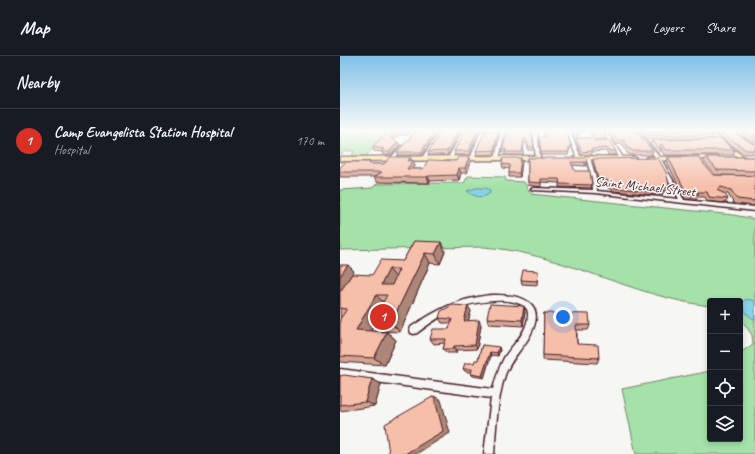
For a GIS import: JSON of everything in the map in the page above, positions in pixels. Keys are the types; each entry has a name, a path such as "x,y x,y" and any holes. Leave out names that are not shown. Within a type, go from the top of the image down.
{"main road":[{"path":"731,150 742,158"},
{"path":"340,159 541,158"},
{"path":"571,158 699,160 719,158"},
{"path":"734,158 748,158"}],"street":[{"path":"392,159 400,150"},
{"path":"424,158 430,150"},
{"path":"450,158 454,150"},
{"path":"472,159 476,150"},
{"path":"497,159 499,150"},
{"path":"539,150 541,158"},
{"path":"577,150 579,158"},
{"path":"616,150 622,159"},
{"path":"651,150 659,159 683,202"},
{"path":"588,158 594,178 595,192"},
{"path":"348,164 353,159"},
{"name":"Saint Michael Street","path":"533,189 595,192 755,209"},
{"path":"729,201 732,207"},
{"path":"414,330 446,310 462,303 480,298 519,299 531,307 531,323 527,334 510,355 504,367 496,394 489,454"},
{"path":"340,373 496,394"}],"green space":[{"path":"340,150 372,150 366,156 352,156 354,151 346,151 340,155"},
{"path":"468,176 505,177 506,181 524,182 531,194 733,215 755,219 755,454 636,454 622,389 707,372 707,442 743,442 743,351 753,344 752,335 743,322 743,298 707,298 707,305 681,301 653,294 541,257 484,247 340,250 340,190 372,188 377,184 464,183"}],"water":[{"path":"476,188 486,188 490,190 490,193 481,197 473,195 467,191"},
{"path":"746,299 755,301 755,320 748,315 743,308 743,302"}],"building":[{"path":"383,150 391,150 389,152 381,152"},
{"path":"399,150 423,150 421,152 397,152"},
{"path":"430,150 448,150 447,151 428,152"},
{"path":"455,150 470,150 469,151 454,151"},
{"path":"477,150 494,150 494,150 476,151"},
{"path":"506,150 522,150 522,152 505,152"},
{"path":"541,150 569,150 568,152 541,152"},
{"path":"581,150 591,150 592,151 582,152"},
{"path":"608,150 615,150 616,151 609,151"},
{"path":"631,150 652,150 653,151 633,151"},
{"path":"665,150 735,150 665,150"},
{"path":"391,157 410,157 408,161 413,160 407,169 423,169 428,160 456,161 458,157 469,157 465,168 459,168 457,175 427,177 374,177 382,172 340,172 340,167 346,162 370,162 369,164 384,164"},
{"path":"668,157 698,157 713,175 755,176 755,201 737,199 731,190 721,187 717,190 725,194 728,199 709,197 707,192 697,192 699,195 693,193 693,195 687,194"},
{"path":"706,157 755,157 755,171 717,170"},
{"path":"503,158 521,158 519,173 509,173 510,165 502,164"},
{"path":"528,158 586,158 587,162 571,162 575,171 590,171 592,185 560,184 559,179 541,179 541,183 528,182"},
{"path":"658,158 666,172 670,188 663,188 664,191 656,190 656,192 615,188 609,185 607,180 598,179 593,159"},
{"path":"414,241 441,242 435,254 425,253 391,323 372,323 387,295 376,295 356,330 387,332 374,358 340,356 340,319 347,309 340,308 340,292 352,274 372,275 381,260 403,261","holes":["389,269 399,269 392,285 381,285"]},
{"path":"340,265 348,265 340,276"},
{"path":"523,270 538,271 537,281 521,280"},
{"path":"490,304 524,306 522,320 487,318"},
{"path":"453,305 468,306 464,321 479,320 475,345 454,346 453,349 443,349 446,339 430,339 433,329 449,329 452,319 439,318 441,311"},
{"path":"544,313 589,314 590,325 576,325 577,344 598,345 599,358 543,355"},
{"path":"482,345 499,347 497,353 490,352 482,376 471,374 472,369 463,369 465,363 474,363 475,360 478,360"},
{"path":"344,375 372,379 365,402 340,405 340,376"},
{"path":"434,396 443,431 405,454 389,454 385,424"}],"place":[{"name":"Camp Evangelista Station Hospital","path":"383,317"}]}
